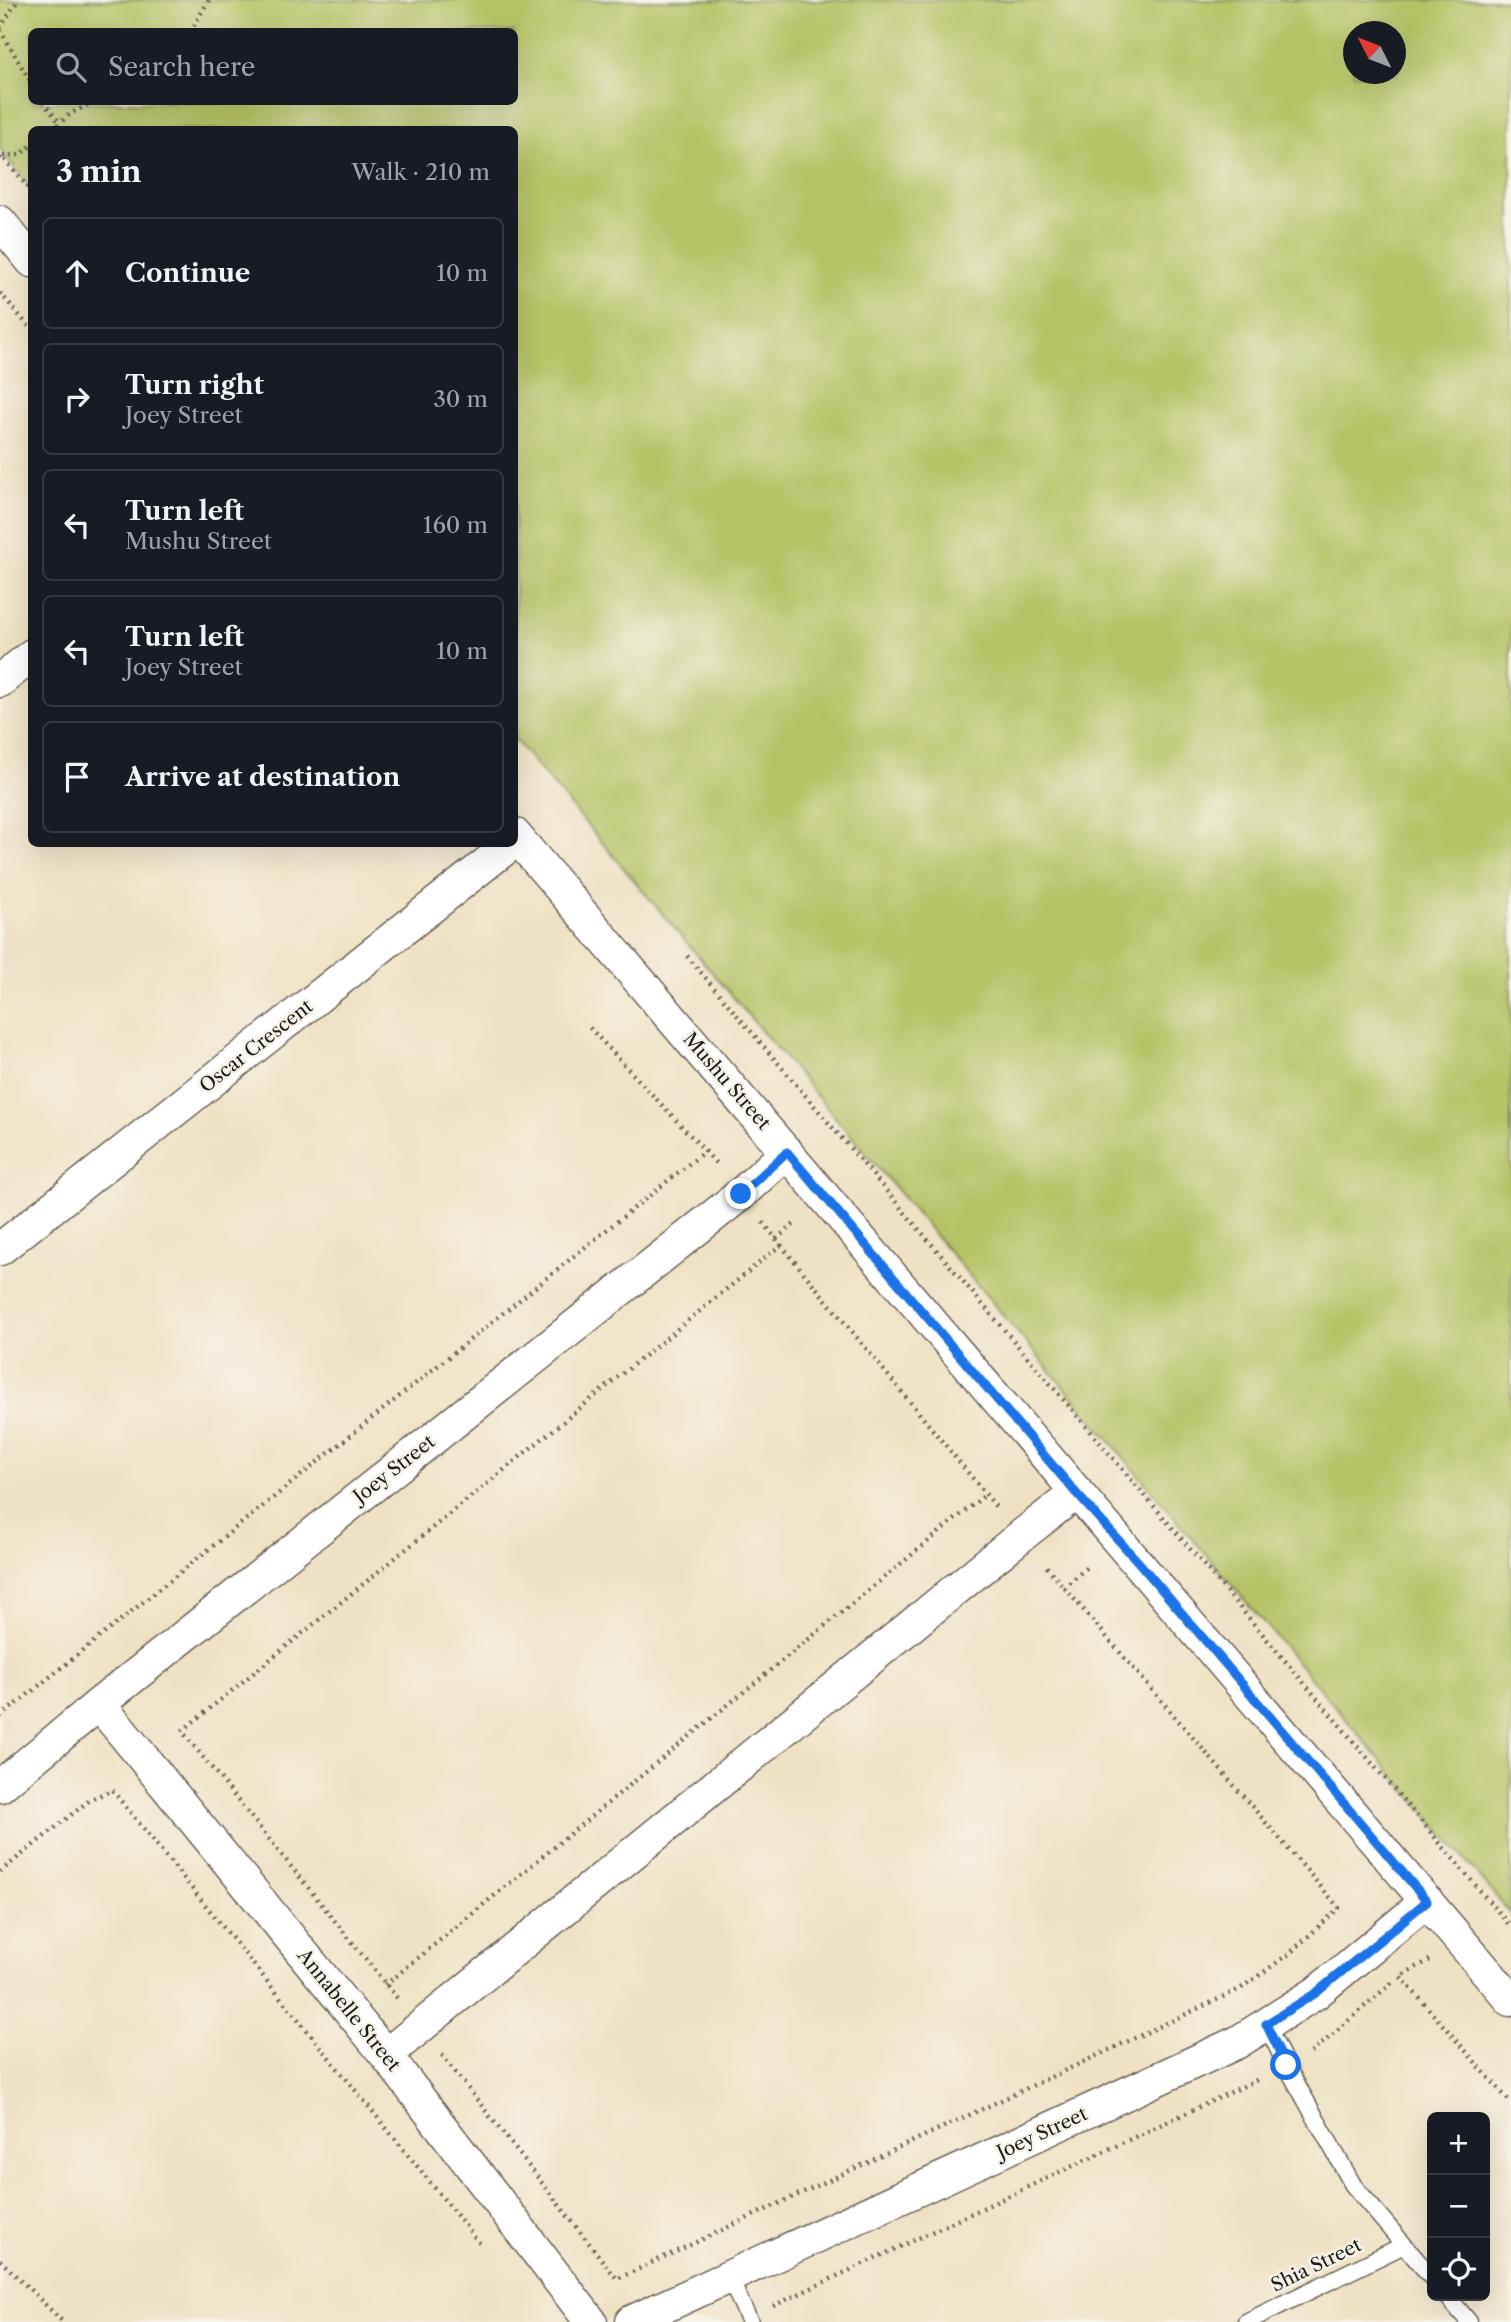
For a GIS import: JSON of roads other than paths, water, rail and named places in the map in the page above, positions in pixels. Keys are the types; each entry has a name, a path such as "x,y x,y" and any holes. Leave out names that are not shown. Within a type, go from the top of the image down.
{"street":[{"path":"0,222 28,256"},
{"path":"0,681 28,658"},
{"name":"Mushu Street","path":"518,842 787,1152 1511,2000"},
{"name":"Oscar Crescent","path":"0,1249 505,847"},
{"name":"Joey Street","path":"0,1786 99,1704 741,1194 787,1152"},
{"path":"386,2054 1076,1493"},
{"name":"Annabelle Street","path":"99,1704 386,2054 591,2322"},
{"name":"Joey Street","path":"631,2322 1238,2042 1316,1993 1427,1901"}],"lane":[{"path":"1266,2024 1353,2185 1427,2272"},
{"name":"Shia Street","path":"1246,2322 1404,2245"},
{"path":"729,2277 750,2322"},
{"path":"1451,2301 1469,2322"}]}
